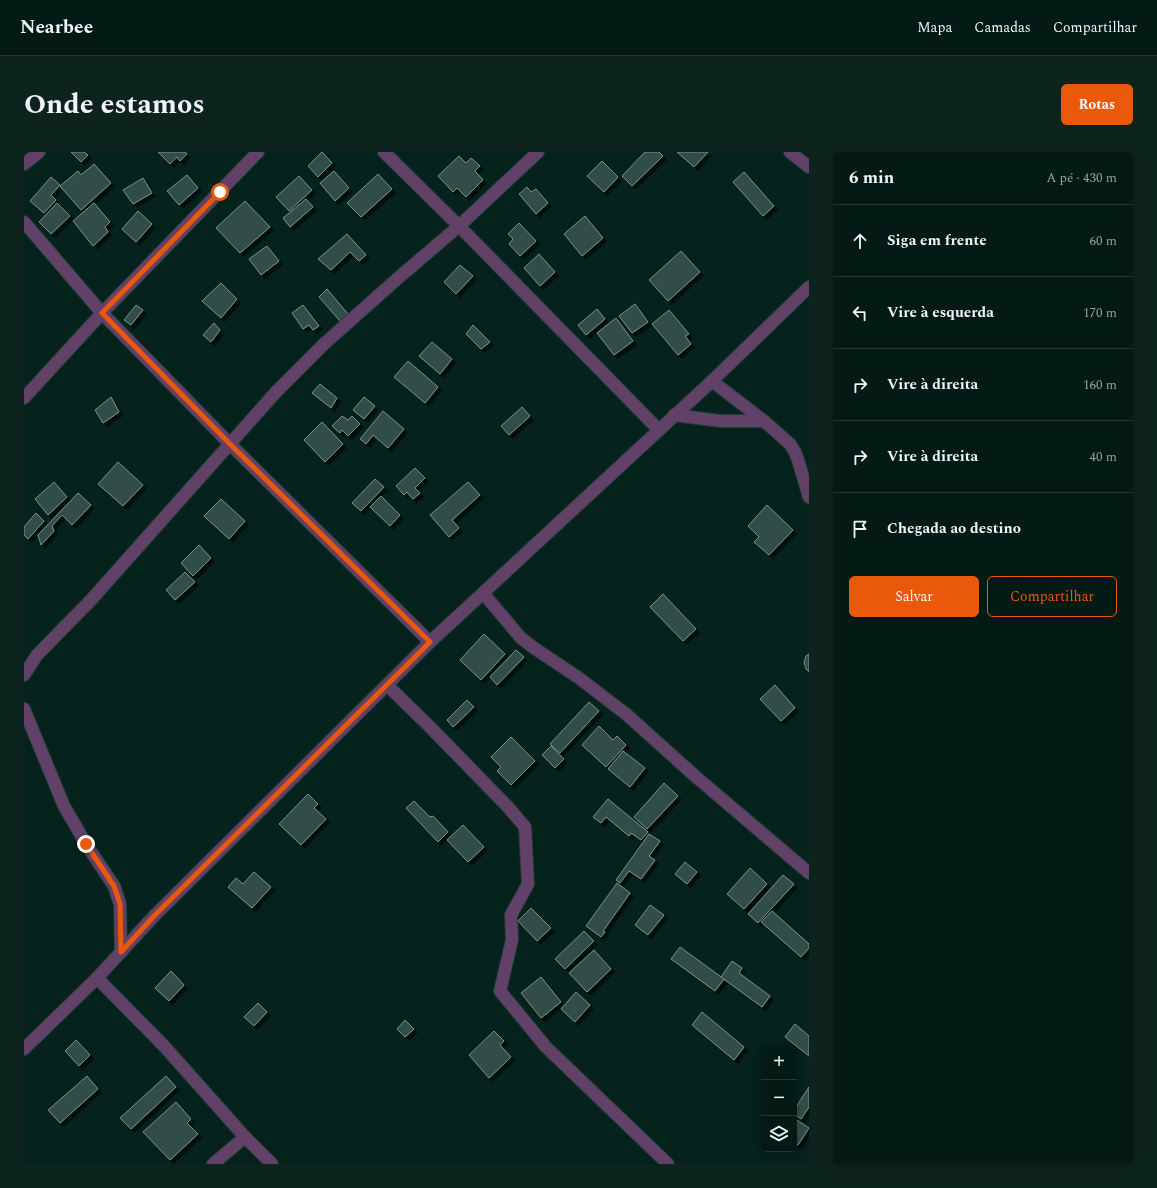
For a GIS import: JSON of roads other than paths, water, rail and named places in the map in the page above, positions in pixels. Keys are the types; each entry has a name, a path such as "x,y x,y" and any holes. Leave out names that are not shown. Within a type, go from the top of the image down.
{"street":[{"path":"24,164 39,152"},
{"path":"24,398 102,313 258,152"},
{"path":"384,152 459,226 658,429"},
{"path":"24,675 37,655 91,600 276,392 324,344 459,226 538,152"},
{"path":"790,152 809,167"},
{"path":"24,222 102,313 230,444 430,642"},
{"path":"24,1049 98,978 154,916 430,642 658,429 712,381 809,287"},
{"path":"712,381 764,421 790,444 795,452 809,497"},
{"path":"674,416 720,421 764,421"},
{"path":"483,593 520,638 579,678 626,714 695,776 809,873"},
{"path":"387,685 508,807 525,828 528,884 511,915 512,940 500,991 546,1047 668,1164"},
{"path":"24,709 64,806 86,844 114,886 120,904 121,952"},
{"path":"98,978 164,1046 272,1164"},
{"path":"214,1164 245,1136"}]}
